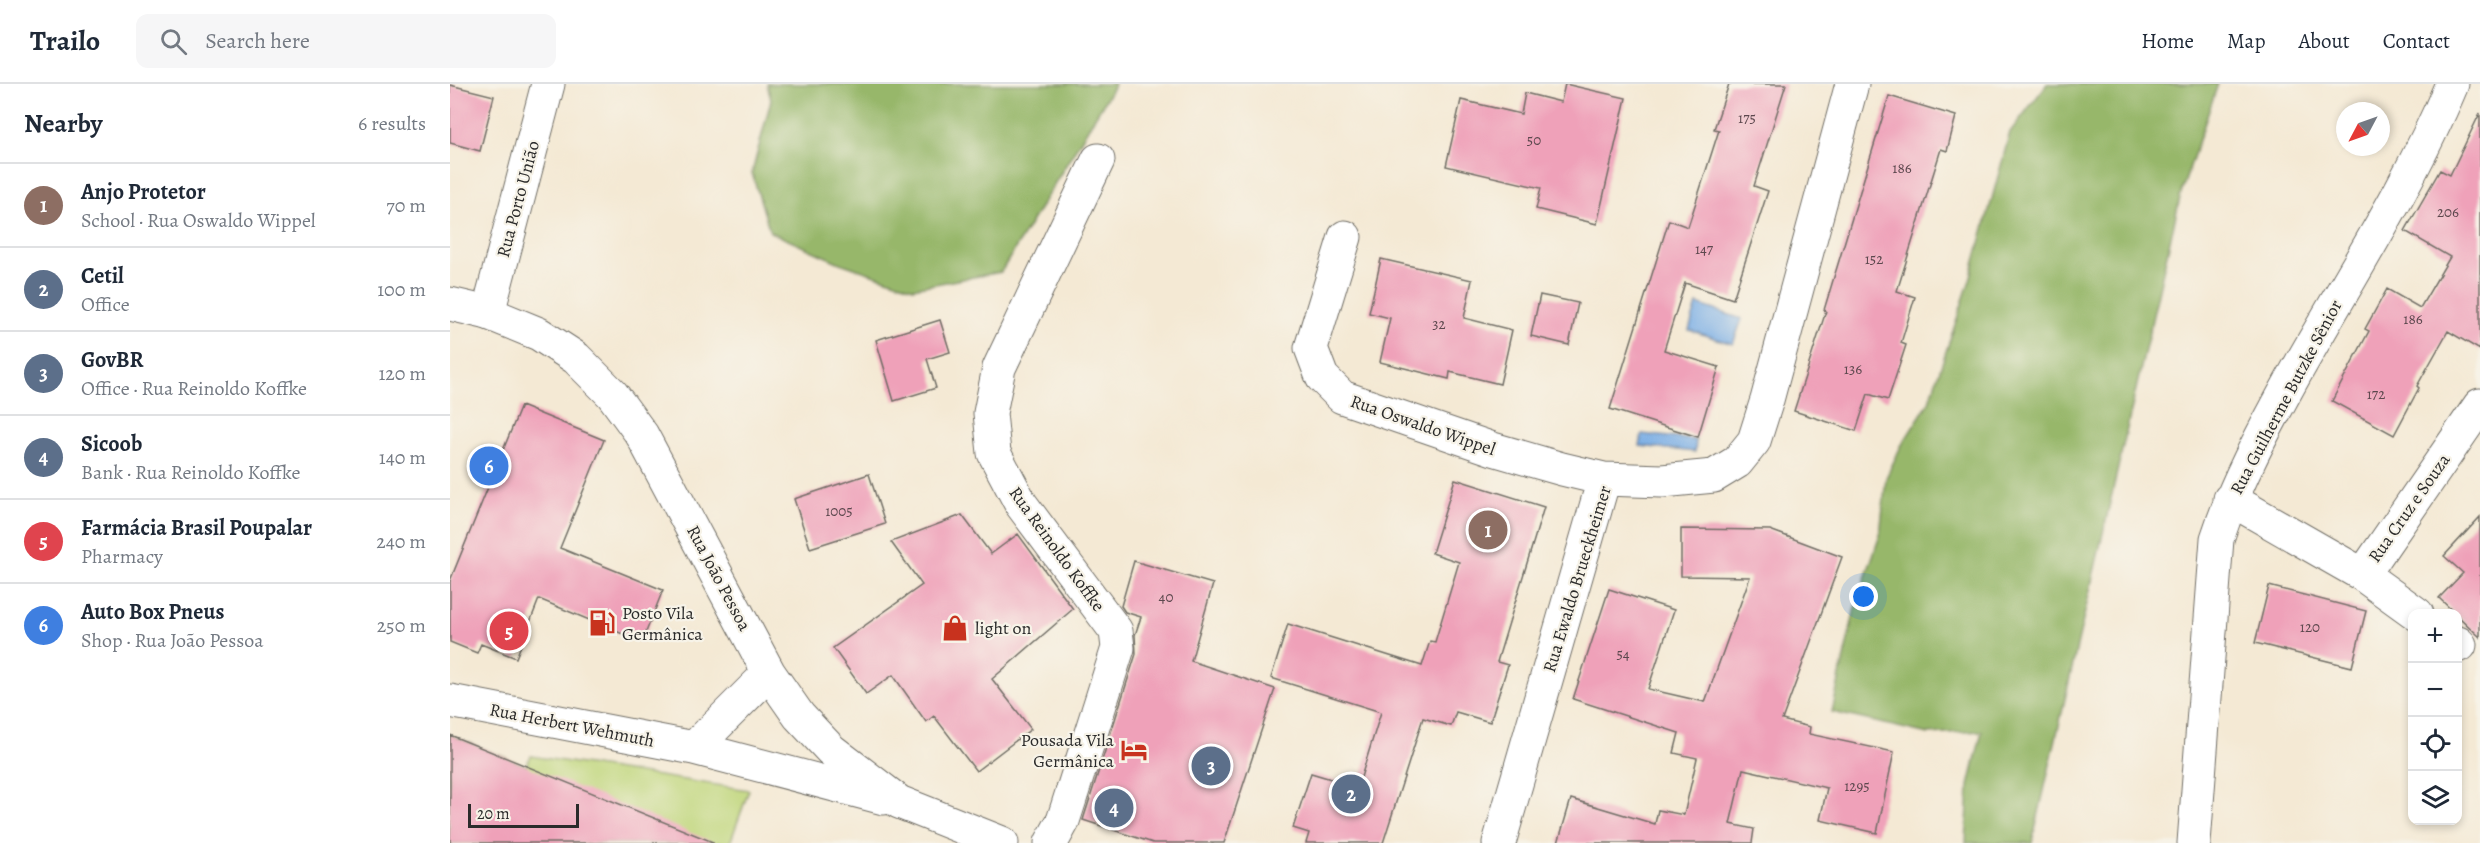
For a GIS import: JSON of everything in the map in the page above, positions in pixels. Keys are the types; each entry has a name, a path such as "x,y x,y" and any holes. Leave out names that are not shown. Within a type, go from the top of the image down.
{"street":[{"name":"Rua Porto União","path":"488,313 548,84"},
{"name":"Rua Ewaldo Brueckheimer","path":"1499,843 1604,479 1662,481 1714,476 1737,462 1754,441 1852,84"},
{"name":"Rua Guilherme Butzke Sênior","path":"2194,843 2217,539 2230,499 2285,392 2423,151 2452,84"},
{"name":"Rua Reinoldo Koffke","path":"1051,843 1063,821 1118,648 1116,631 1021,504 994,453 990,413 999,368 1098,160"},
{"name":"Rua Oswaldo Wippel","path":"1345,237 1311,348 1322,377 1342,397 1493,450 1562,470 1604,479"},
{"name":"Rua João Pessoa","path":"450,304 488,313 539,334 576,357 612,394 642,435 769,673 799,716 831,750 899,802 1002,843"},
{"name":"Rua Cruz e Souza","path":"2230,499 2363,575 2480,405"},
{"path":"2363,575 2409,609"},
{"path":"694,748 769,673"},
{"name":"Rua Herbert Wehmuth","path":"450,700 694,748 899,802"}],"green space":[{"path":"767,84 1115,84 1001,272 913,288 840,263 770,232 752,173 771,100"},
{"path":"2047,84 2218,84 2181,193 2032,843 1966,843 1969,786 1982,731 1928,734 1832,712 1855,608 1880,535 1886,478 1901,446 1929,402 1970,280 2010,132"},
{"path":"450,735 526,766 531,756 749,790 730,843 450,843"}],"water":[{"path":"1697,304 1742,319 1733,344 1689,330"},
{"path":"1642,434 1696,440 1695,452 1640,446"}],"building":[{"path":"1565,84 1626,98 1597,224 1536,209 1541,188 1446,166 1461,100 1521,114 1525,93 1561,102"},
{"path":"1729,84 1786,84 1754,186 1768,191 1733,299 1685,283 1664,350 1719,367 1698,437 1610,409 1669,220 1688,227 1719,130 1714,129"},
{"path":"450,85 494,96 480,151 450,143"},
{"path":"1889,96 1956,116 1947,151 1941,149 1897,291 1915,297 1901,343 1906,345 1888,400 1868,394 1856,431 1794,411"},
{"path":"2480,113 2480,350 2448,331 2417,386 2419,388 2394,435 2332,401 2369,331 2365,329 2387,289 2420,308 2450,257 2405,231 2440,170 2450,175"},
{"path":"1381,259 1472,280 1464,318 1512,330 1500,384 1450,372 1449,379 1380,362 1390,318 1369,313"},
{"path":"1540,295 1578,303 1569,345 1531,336"},
{"path":"940,320 950,352 927,359 936,388 894,401 876,340"},
{"path":"521,406 604,440 560,548 663,590 642,642 539,599 516,658 481,644 477,653 450,642 450,581"},
{"path":"869,474 885,524 810,548 794,499"},
{"path":"1455,479 1544,507 1497,662 1508,665 1490,722 1456,712 1451,726 1423,718 1383,843 1306,843 1309,833 1293,828 1311,773 1358,787 1381,712 1271,678 1288,624 1422,666 1430,641 1435,642 1459,562 1432,553"},
{"name":"light on","path":"962,515 991,554 1018,534 1073,609 992,679 1031,729 976,771 934,716 926,722 893,675 866,694 833,648 922,585 891,542"},
{"path":"2480,517 2480,637 2462,620 2462,609 2451,609 2439,598 2463,573 2444,556"},
{"path":"1681,529 1770,530 1842,557 1782,720 1810,727 1809,734 1894,752 1877,833 1820,820 1827,788 1743,769 1730,824 1754,829 1752,843 1558,843 1571,799 1655,824 1658,810 1684,815 1697,758 1674,753 1679,733 1573,699 1609,589 1674,610 1648,689 1705,702 1750,577 1681,576"},
{"path":"1134,561 1213,584 1191,661 1275,689 1224,843 1153,843 1083,820 1136,654 1135,635 1141,617 1125,612 1121,606"},
{"path":"2269,586 2366,611 2352,667 2255,643"},
{"path":"450,735 713,842 713,843 450,843"}],"place":[{"name":"Auto Box Pneus","path":"489,466"},
{"name":"Anjo Protetor","path":"1488,530"},
{"name":"Posto Vila Germânica","path":"602,623"},
{"name":"light on","path":"955,628"},
{"name":"Farmácia Brasil Poupalar","path":"509,631"},
{"name":"Pousada Vila Germânica","path":"1134,750"},
{"name":"GovBR","path":"1211,766"},
{"name":"Cetil","path":"1351,794"},
{"name":"Sicoob","path":"1114,808"}]}
